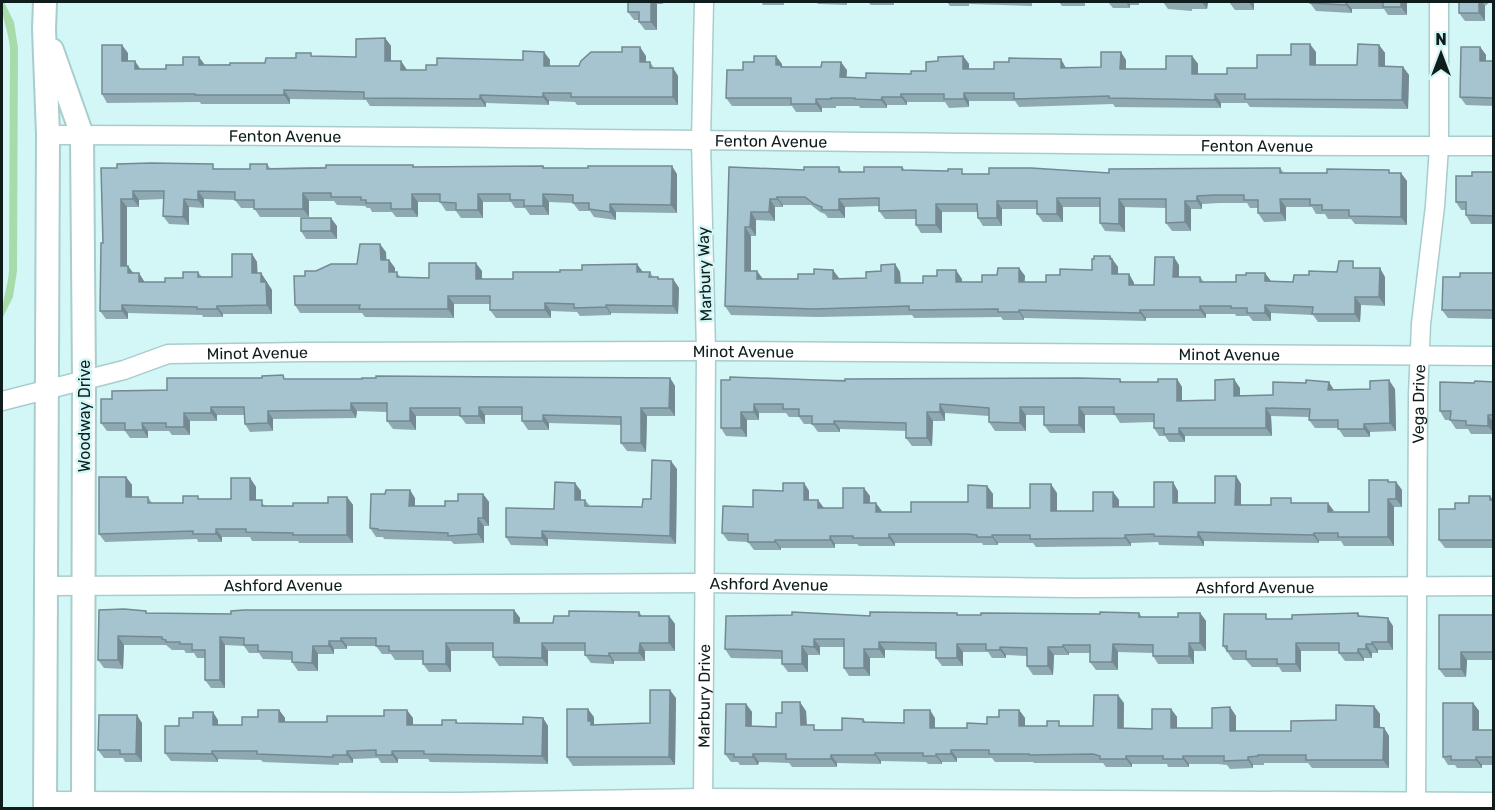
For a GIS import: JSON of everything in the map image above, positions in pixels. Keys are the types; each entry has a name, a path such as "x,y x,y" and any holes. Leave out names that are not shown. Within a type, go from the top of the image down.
{"street":[{"name":"Woodway Drive","path":"45,2 48,135 45,805"},
{"name":"Marbury Way","path":"704,2 700,141 706,351 705,584"},
{"name":"Vega Drive","path":"1416,805 1420,355 1421,324 1435,206 1439,147 1439,2"},
{"name":"Woodway Drive","path":"44,29 82,135 83,805"},
{"name":"Fenton Avenue","path":"48,135 1494,147"},
{"name":"Minot Avenue","path":"2,401 124,370 168,354 706,351 1494,356"},
{"name":"Ashford Avenue","path":"46,586 705,584 1076,588 1494,586"},
{"name":"Marbury Drive","path":"703,803 705,584"},
{"path":"45,805 458,802 1416,805 1494,802"}],"green space":[{"path":"2,2 14,22 18,48 17,271 13,297 2,319 9,271 10,48"}],"building":[{"path":"628,2 651,2 651,22 639,22 639,12 628,12"},
{"path":"1346,2 1346,5 1310,3"},
{"path":"1383,2 1401,2 1401,7 1383,7"},
{"path":"1459,2 1479,2 1479,13 1459,13"},
{"path":"385,38 385,61 401,61 401,70 426,70 426,65 437,65 437,58 523,60 523,51 544,52 544,66 579,66 591,52 622,52 622,47 640,47 640,62 650,62 650,68 673,68 673,97 571,97 571,93 543,93 543,97 480,95 480,99 364,98 364,92 284,90 284,95 102,94 102,45 122,45 122,61 135,61 135,69 166,69 166,65 183,65 183,57 199,57 199,65 230,65 230,63 265,63 266,58 296,58 296,53 311,53 311,56 356,57 356,39"},
{"path":"1291,44 1310,44 1310,65 1357,65 1358,44 1379,45 1379,66 1403,67 1402,100 1245,99 1245,94 1215,94 1215,100 1109,98 1109,96 1014,99 1014,93 964,93 964,99 944,99 944,94 901,94 901,97 882,97 881,100 816,99 816,104 791,104 791,98 726,98 727,70 743,70 743,62 754,62 754,56 776,56 776,65 781,65 781,67 821,67 822,62 841,62 840,77 866,78 866,73 911,74 911,71 926,71 926,62 938,61 938,57 963,56 963,69 994,69 994,62 1009,62 1009,58 1061,59 1061,68 1101,67 1101,52 1121,52 1120,69 1166,69 1166,56 1192,56 1192,74 1227,74 1227,68 1257,68 1257,55 1291,55"},
{"path":"1461,47 1480,47 1480,61 1494,61 1494,98 1460,97"},
{"path":"117,164 213,164 213,169 250,169 250,164 267,164 267,169 326,168 326,165 543,166 543,168 672,166 671,205 610,204 610,212 589,209 589,203 573,203 573,195 543,194 543,206 524,206 524,200 510,200 510,194 478,194 478,210 456,210 456,203 440,202 440,194 412,194 412,209 391,209 391,203 366,203 366,200 361,200 361,197 331,197 331,193 303,193 303,209 254,209 254,200 235,200 235,192 198,191 198,200 184,199 183,217 163,216 164,191 133,191 133,199 121,199 121,266 128,266 128,273 139,273 139,282 165,282 165,278 183,278 183,272 198,272 198,277 232,277 232,254 252,254 252,273 261,273 261,282 266,282 267,305 217,306 217,309 197,309 197,307 122,305 122,311 100,311 101,243 103,243 101,168 117,168"},
{"path":"729,167 804,170 804,167 839,167 839,172 864,172 864,167 902,167 902,170 962,169 962,174 989,174 989,168 1109,173 1109,169 1280,168 1280,173 1327,173 1327,169 1389,170 1389,173 1401,173 1401,217 1349,216 1349,210 1322,210 1322,205 1310,205 1310,199 1280,199 1281,213 1258,213 1258,200 1244,200 1244,195 1215,195 1197,196 1197,201 1185,201 1185,222 1166,223 1166,199 1119,199 1119,224 1100,223 1100,198 1057,198 1057,214 1037,214 1037,201 997,201 997,218 978,218 977,204 936,204 936,225 916,225 916,210 879,211 879,198 839,199 839,210 822,210 822,207 805,197 777,197 777,199 770,199 769,212 751,212 750,227 745,227 745,271 757,271 757,279 798,279 798,274 814,274 814,269 833,270 833,279 866,278 866,272 881,271 881,265 895,264 895,283 923,283 923,276 937,276 937,270 956,270 956,282 982,282 982,275 997,275 998,268 1019,268 1019,282 1046,282 1046,275 1060,275 1060,269 1092,270 1094,256 1110,256 1112,274 1129,274 1129,285 1154,285 1155,257 1174,257 1173,277 1200,277 1200,282 1236,282 1236,275 1265,273 1265,281 1293,282 1294,275 1309,275 1309,271 1337,272 1339,261 1353,261 1353,268 1380,268 1379,297 1355,297 1355,314 1312,314 1313,307 1265,305 1265,313 1247,313 1247,308 1231,308 1231,306 1200,306 1200,310 1140,310 1140,313 1019,310 1019,312 998,312 998,309 909,310 909,306 814,309 725,306"},
{"path":"1472,172 1494,172 1494,216 1466,215 1466,202 1456,202 1456,176 1472,176"},
{"path":"301,218 331,218 331,231 301,231"},
{"path":"360,244 380,244 381,260 389,260 389,272 397,272 397,277 429,278 429,263 476,263 476,279 513,279 513,272 582,270 582,265 637,264 637,272 650,272 649,277 673,279 673,306 606,305 606,307 574,308 574,304 545,303 545,310 490,310 490,296 448,296 448,309 359,309 360,305 295,305 294,276 305,276 305,271 316,271 331,264 357,264"},
{"path":"1460,273 1494,273 1494,310 1442,310 1443,277 1460,277"},
{"path":"283,375 284,379 362,379 376,378 376,376 670,378 669,408 641,408 641,443 621,443 621,417 543,415 543,421 522,421 522,407 479,407 479,416 460,416 460,408 410,408 410,421 387,421 387,403 351,403 351,410 268,411 268,423 245,424 244,407 211,407 211,413 184,413 184,427 166,427 166,423 142,423 143,430 125,430 125,423 101,423 101,399 112,399 112,391 167,390 167,378 262,378 262,376"},
{"path":"730,377 845,381 845,379 1079,378 1120,379 1120,382 1158,382 1158,379 1177,379 1177,401 1215,400 1215,380 1234,379 1234,396 1273,395 1273,382 1306,383 1306,380 1329,382 1328,390 1370,389 1370,381 1389,380 1390,423 1364,424 1364,429 1338,429 1338,420 1309,420 1310,409 1266,408 1266,428 1179,428 1179,434 1164,434 1164,428 1154,428 1154,414 1114,414 1114,407 1079,407 1079,425 1044,425 1044,407 1020,407 1020,423 989,422 989,408 940,404 940,412 927,412 927,438 906,438 906,423 834,421 834,424 812,424 812,416 799,416 799,409 783,409 783,404 754,404 754,412 741,412 741,428 721,428 721,380 730,380"},
{"path":"1475,381 1494,382 1494,415 1488,415 1488,426 1466,425 1466,421 1450,420 1451,411 1440,411 1440,382 1474,383"},
{"path":"652,460 671,461 670,536 542,531 542,538 506,537 506,508 554,509 555,482 575,483 575,500 585,500 585,506 642,507 643,499 651,499"},
{"path":"1215,476 1236,476 1235,505 1271,505 1271,498 1291,498 1291,503 1328,503 1328,512 1369,512 1369,480 1396,482 1396,499 1388,499 1388,537 1338,537 1338,533 1314,533 1313,535 1198,532 1198,537 1154,536 1154,534 1125,535 1125,538 1030,539 1030,535 977,537 977,535 968,534 889,534 889,538 830,536 830,540 748,542 748,534 722,533 723,506 753,507 753,490 783,491 783,483 804,483 804,500 818,500 818,508 843,508 843,488 864,488 864,503 876,503 876,512 911,512 911,502 968,502 968,485 987,486 987,508 1030,508 1030,484 1051,484 1051,511 1093,511 1093,492 1113,492 1113,507 1154,507 1154,482 1173,482 1173,503 1215,503"},
{"path":"99,477 126,477 126,497 148,497 148,503 183,503 183,496 198,496 198,499 231,499 231,478 250,478 250,500 262,500 262,506 328,503 328,497 347,497 347,535 293,535 293,533 246,532 246,529 216,529 216,534 193,534 193,531 99,534"},
{"path":"386,490 410,490 409,506 445,506 445,501 458,501 458,494 483,494 483,518 478,518 478,534 448,536 448,533 370,528 371,494 385,494"},
{"path":"1469,496 1490,496 1490,500 1494,500 1494,540 1439,540 1439,509 1455,509 1455,503 1469,503"},
{"path":"99,610 146,611 146,613 231,614 231,611 244,610 514,610 514,623 553,623 554,616 569,616 569,611 639,612 639,616 669,616 669,643 640,643 639,653 609,653 609,656 585,655 585,643 542,643 542,658 493,657 493,643 446,643 446,664 423,664 423,651 389,651 389,646 376,646 376,638 341,638 341,641 329,641 329,646 313,646 312,663 292,662 292,652 258,651 258,645 244,645 244,638 220,637 220,680 205,680 205,650 192,650 192,644 166,642 162,637 118,636 118,660 98,660"},
{"path":"792,612 870,616 870,612 981,615 981,613 1100,614 1100,612 1139,613 1139,617 1178,617 1178,613 1200,613 1200,643 1189,643 1189,656 1153,656 1153,645 1113,644 1112,662 1090,662 1090,645 1048,647 1048,666 1027,666 1027,648 1000,647 1000,650 986,650 986,644 957,644 957,658 936,658 936,643 879,642 879,649 864,649 864,668 844,668 844,639 814,639 814,647 802,646 802,664 782,664 782,651 725,649 726,616 792,615"},
{"path":"1358,613 1358,616 1388,618 1388,642 1366,644 1366,649 1358,649 1358,653 1339,653 1339,643 1296,643 1296,664 1277,664 1277,659 1246,659 1246,651 1227,651 1227,646 1223,646 1224,614 1266,614 1266,619 1292,619 1292,615"},
{"path":"1439,615 1494,615 1494,652 1461,652 1461,669 1439,669"},
{"path":"650,690 670,690 669,757 567,757 567,709 588,709 588,721 591,721 591,725 650,723"},
{"path":"1094,695 1118,695 1118,728 1152,729 1152,709 1171,709 1171,728 1212,728 1212,708 1230,707 1230,731 1291,731 1291,721 1336,720 1336,705 1374,706 1374,727 1384,728 1383,760 1306,760 1306,755 1258,755 1248,757 1248,760 1224,761 1224,756 1183,756 1183,759 1163,759 1163,756 1126,756 1126,759 1100,759 1100,756 1093,754 989,754 989,750 951,750 951,754 936,754 936,756 923,756 923,753 831,755 831,759 786,759 786,754 753,754 753,757 734,757 734,754 725,754 726,704 746,704 746,726 776,727 776,713 782,713 782,702 800,702 801,725 814,725 814,730 842,730 842,718 863,719 863,722 904,723 904,710 930,710 930,728 967,728 967,723 987,724 987,717 999,717 999,710 1019,710 1019,726 1047,726 1047,721 1059,721 1059,726 1093,726"},
{"path":"1443,703 1473,703 1473,730 1494,730 1494,757 1451,760 1451,756 1443,757"},
{"path":"258,710 279,710 279,722 327,722 327,716 384,716 384,710 407,710 407,725 442,725 442,720 456,720 456,723 523,724 523,717 543,718 542,756 424,754 424,751 392,751 392,755 376,755 376,750 347,751 347,755 333,755 333,757 257,754 257,751 212,751 212,754 165,753 165,726 179,726 179,718 193,718 193,712 213,712 213,725 242,725 242,717 258,717"},
{"path":"99,715 137,715 136,754 120,754 120,750 98,750"}]}
